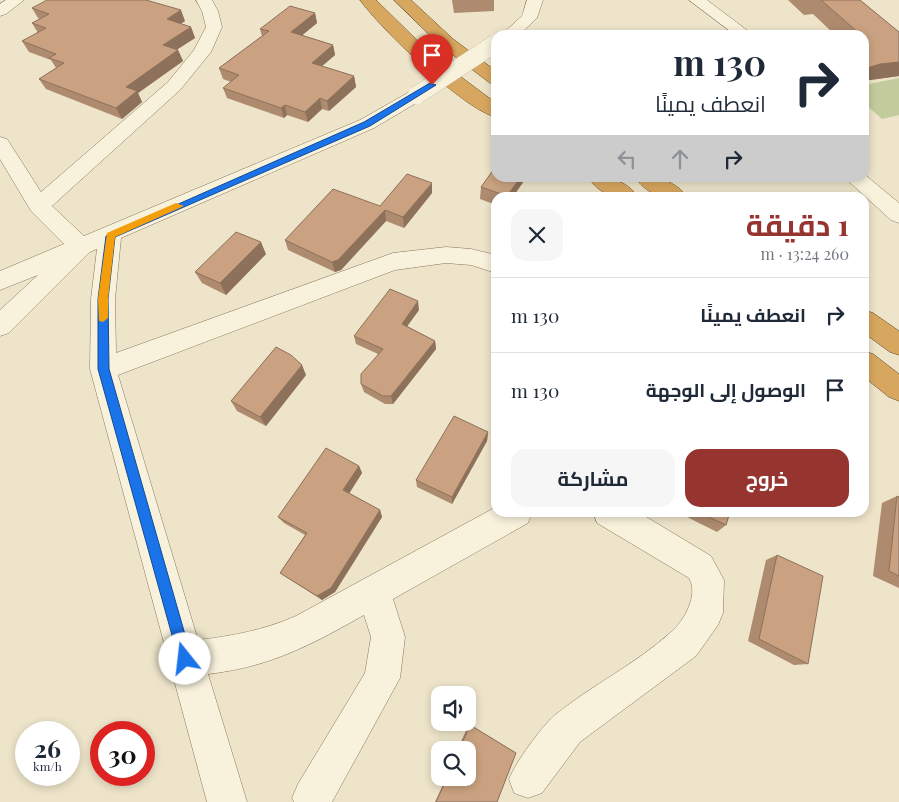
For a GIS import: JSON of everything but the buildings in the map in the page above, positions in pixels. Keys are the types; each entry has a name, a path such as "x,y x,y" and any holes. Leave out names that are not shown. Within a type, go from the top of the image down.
{"highway":[{"path":"368,0 409,45 443,75 491,108"},
{"path":"402,0 424,23 461,55 491,76"},
{"path":"605,182 619,192"},
{"path":"652,182 668,192"},
{"path":"869,324 899,345"},
{"path":"869,366 899,389"}],"street":[{"path":"0,11 16,0"},
{"path":"39,206 174,86 202,52 214,27 210,11 204,0"},
{"path":"515,30 529,18 535,0"},
{"path":"696,0 737,30"},
{"path":"0,281 110,236 367,124 417,95 491,47"},
{"path":"0,143 39,206 81,247"},
{"path":"860,182 899,215"},
{"path":"110,236 103,299 103,369 185,659 203,712 227,802"},
{"path":"0,326 81,247"},
{"path":"103,369 393,262 446,255 471,257 491,263"},
{"path":"185,659 231,654 270,645 308,628 508,517"},
{"path":"528,780 566,728 684,644 706,613 708,580 700,567 616,517"},
{"path":"312,798 382,678 388,638 374,591"}],"green space":[{"path":"899,78 899,115 882,119 869,107 869,84"}],"slow traffic":[{"path":"103,318 103,299 110,236 180,206"}],"route":[{"path":"185,659 103,369 103,299 110,236 367,124 432,85"}]}
